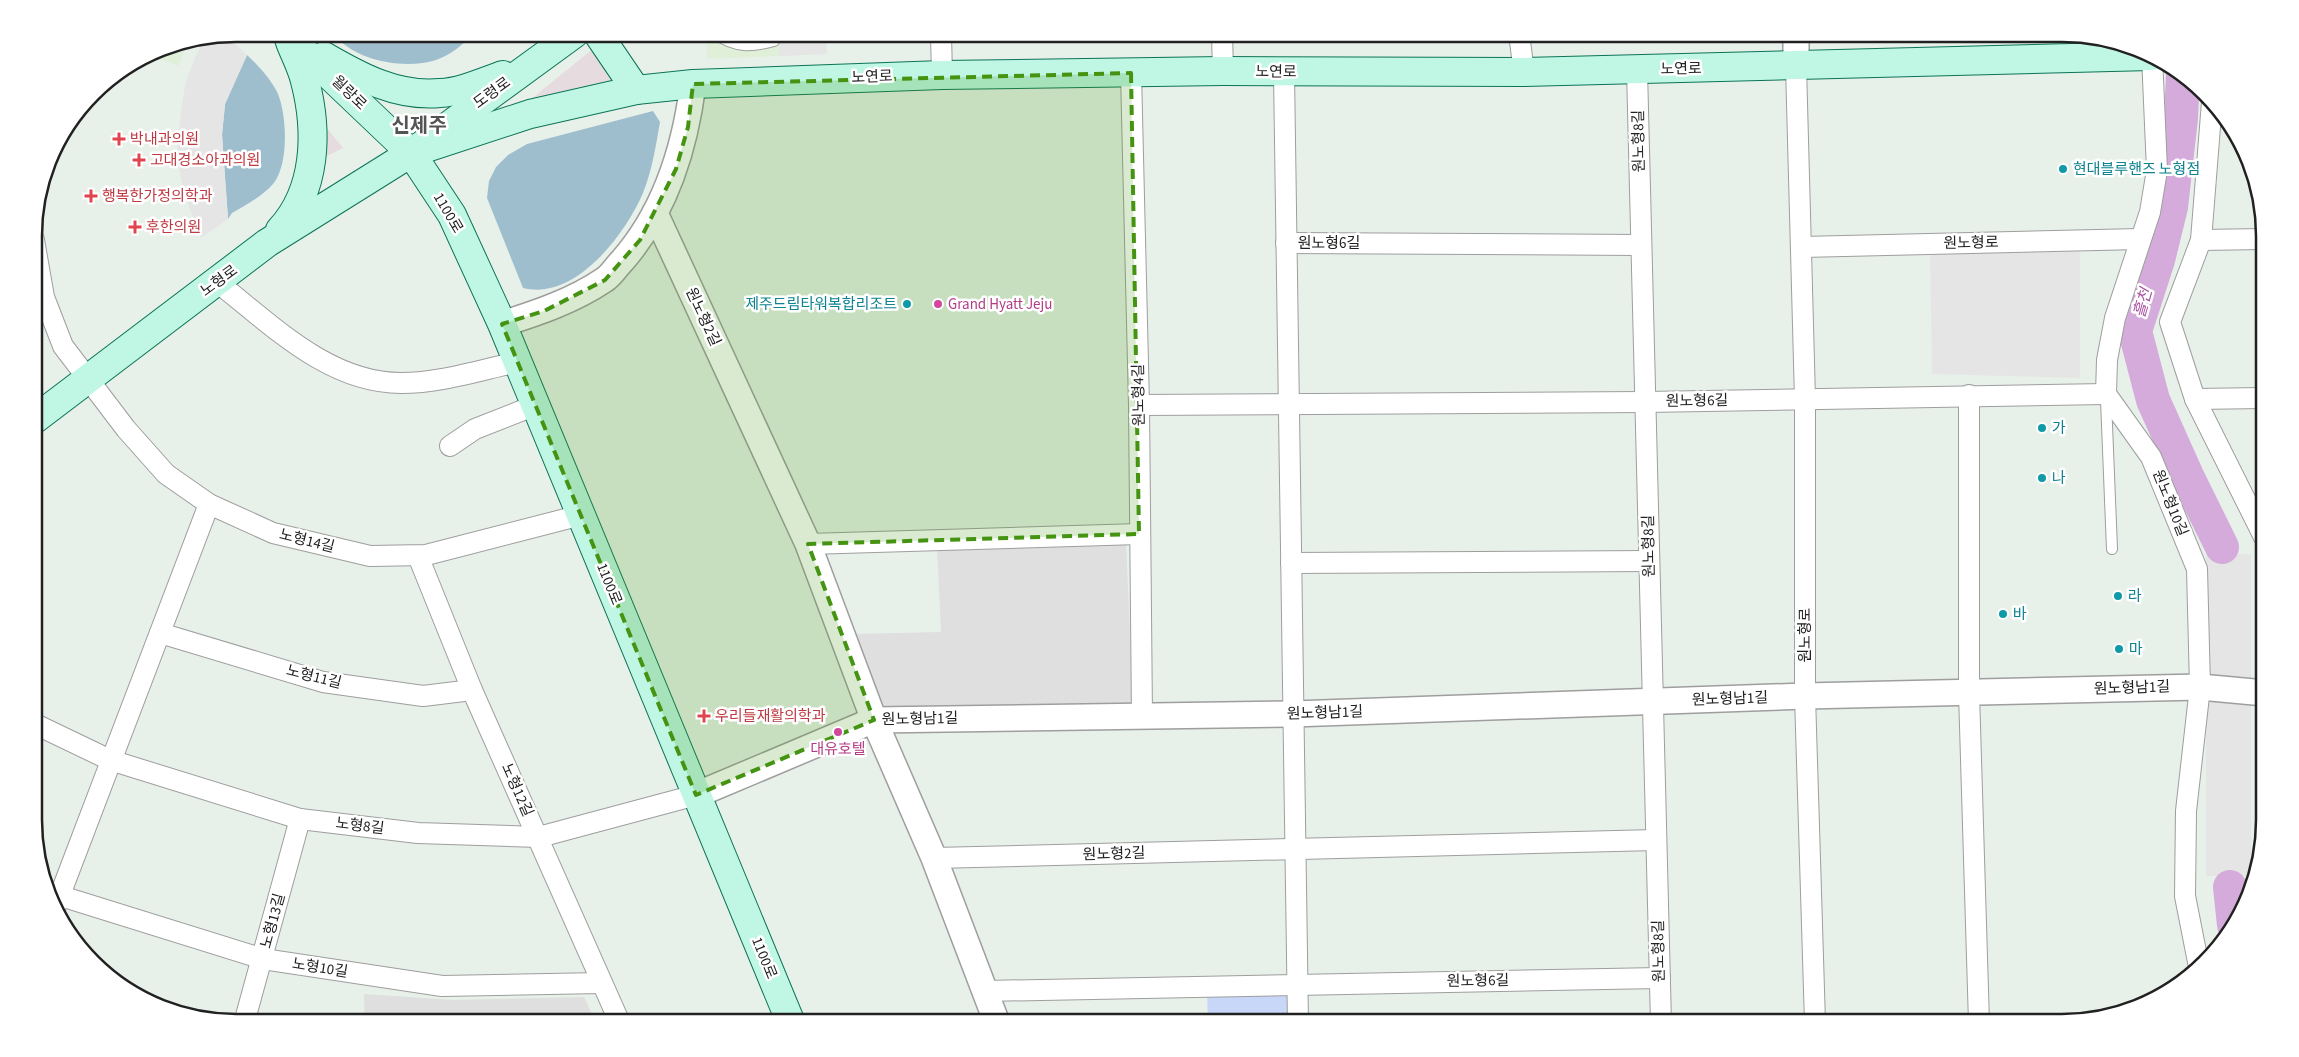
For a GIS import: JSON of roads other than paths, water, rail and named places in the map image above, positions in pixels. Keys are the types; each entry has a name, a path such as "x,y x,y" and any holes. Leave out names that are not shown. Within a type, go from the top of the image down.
{"main road":[{"path":"267,243 289,220 299,205 311,168 312,115 305,79 289,42"},
{"name":"월랑로","path":"294,42 411,153"},
{"path":"300,42 364,79 403,92 440,94 475,85 530,66"},
{"name":"도령로","path":"411,153 563,42"},
{"path":"603,42 636,90"},
{"name":"노연로","path":"411,153 530,114 636,90 693,84 942,75 1223,71 1284,73 1524,72 2135,56"},
{"name":"노형로","path":"42,413 267,243 411,153"},
{"name":"1100로","path":"411,153 452,215 502,324 787,1014"}],"street":[{"path":"941,42 942,75"},
{"path":"1222,42 1223,71"},
{"path":"1520,42 1524,72"},
{"name":"원노형로","path":"1796,42 1805,400 1805,696 1815,1014"},
{"path":"2106,394 2107,360 2115,318 2150,212 2156,170 2152,65"},
{"name":"원노형8길","path":"1637,70 1661,1014"},
{"name":"원노형4길","path":"1131,73 1139,404 1142,717"},
{"name":"원노형6길","path":"1284,73 1298,1014"},
{"path":"502,324 544,311 605,280 640,240 676,169 688,127 693,84"},
{"path":"2211,113 2201,240 2170,322 2195,399 2256,521"},
{"name":"원노형2길","path":"655,213 808,544 874,720 934,858 993,1014"},
{"name":"원노형로","path":"1802,247 2140,239"},
{"path":"2201,240 2256,239"},
{"name":"원노형6길","path":"1286,243 1641,245"},
{"path":"217,282 303,350 331,365 364,377 400,383 435,381 518,362"},
{"name":"노형14길","path":"42,285 44,296 64,346 126,429 166,474 209,504 273,532 331,548 370,556 426,556 581,515"},
{"name":"원노형6길","path":"1139,404 1645,402 2106,394"},
{"name":"원노형10길","path":"2106,394 2152,457 2197,569 2200,686 2186,811 2185,896 2198,960"},
{"path":"1968,395 1970,693 1979,1014"},
{"path":"2195,399 2256,398"},
{"path":"450,446 475,429 536,405"},
{"path":"57,893 209,504"},
{"path":"808,544 1139,534"},
{"name":"노형12길","path":"418,556 472,690 539,837 616,1014"},
{"path":"1291,563 1649,561"},
{"name":"노형11길","path":"160,633 323,682 422,696 472,690"},
{"name":"원노형남1길","path":"696,795 874,720 1293,714 1805,696 2200,686 2256,692"},
{"name":"노형8길","path":"42,727 110,760 300,819 418,833 539,837 696,795"},
{"name":"노형13길","path":"247,1014 300,819"},
{"path":"1295,849 1656,840"},
{"name":"원노형2길","path":"934,858 1295,849"},
{"name":"노형10길","path":"60,901 263,959 442,986 602,983"},
{"name":"원노형6길","path":"1297,984 1660,978"},
{"path":"984,990 1297,984"}],"lane":[{"path":"728,42 743,46 768,42"},
{"path":"2106,394 2112,549"}],"waterway":[{"name":"흘천","path":"2182,85 2181,118 2171,207 2158,260 2135,331 2153,400 2187,476 2222,547"},
{"name":"흘천","path":"2230,887 2233,912"}],"place":[{"name":"박내과의원","path":"119,139"},
{"name":"고대경소아과의원","path":"139,160"},
{"name":"현대블루핸즈 노형점","path":"2063,169"},
{"name":"행복한가정의학과","path":"91,196"},
{"name":"후한의원","path":"135,227"},
{"name":"제주드림타워복합리조트","path":"907,304"},
{"name":"Grand Hyatt Jeju","path":"938,304"},
{"name":"가","path":"2042,428"},
{"name":"나","path":"2042,478"},
{"name":"라","path":"2118,596"},
{"name":"바","path":"2003,614"},
{"name":"마","path":"2119,649"},
{"name":"우리들재활의학과","path":"704,716"},
{"name":"대유호텔","path":"838,732"}],"district":[{"name":"신제주","path":"419,126"}]}
